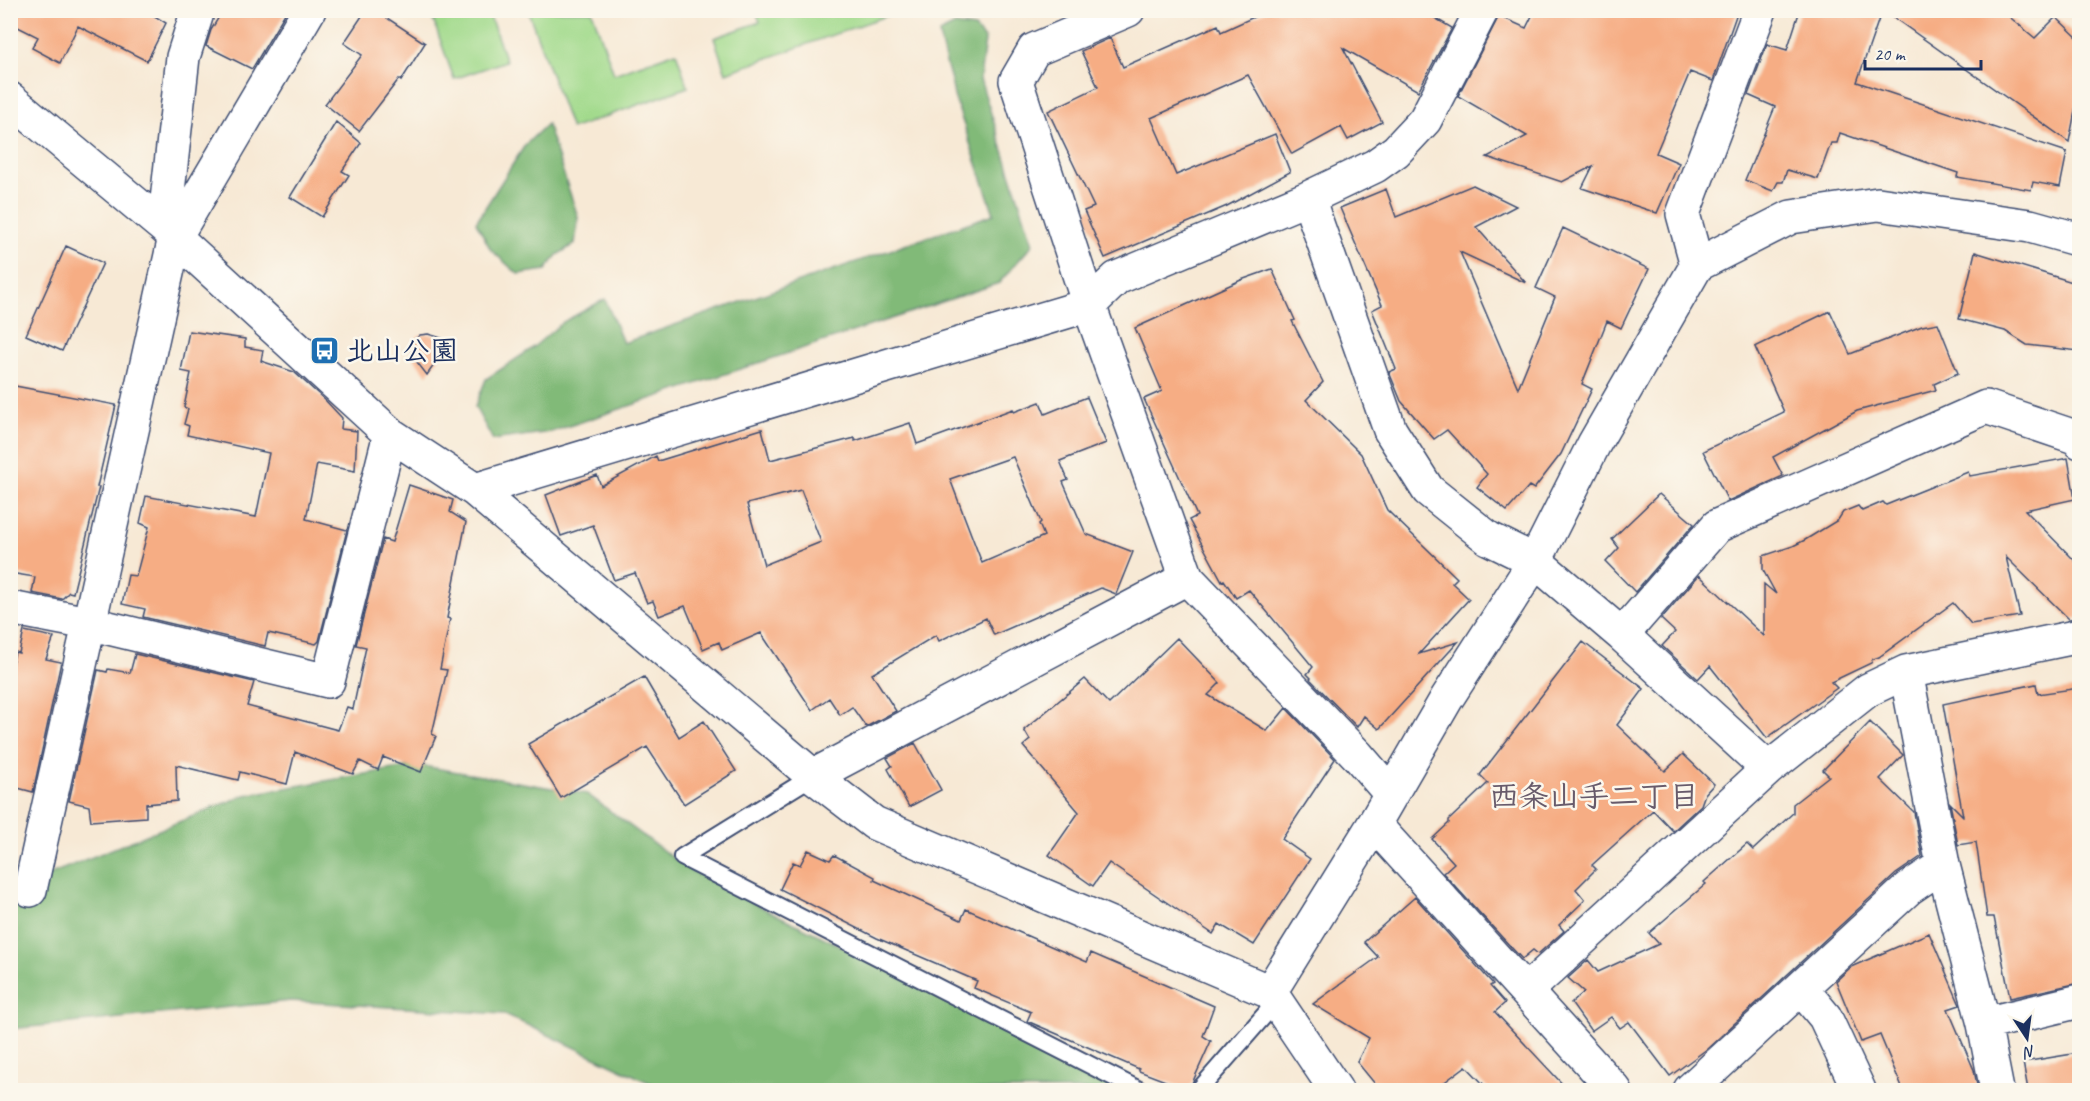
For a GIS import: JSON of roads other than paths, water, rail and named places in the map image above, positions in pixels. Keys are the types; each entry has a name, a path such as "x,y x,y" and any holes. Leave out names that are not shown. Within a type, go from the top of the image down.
{"street":[{"path":"30,890 169,232 183,57 198,10"},
{"path":"169,232 309,10"},
{"path":"1128,10 1034,50 1016,81 1089,305 1186,578 1358,756 1390,793"},
{"path":"475,490 1089,305 1117,278 1308,198 1375,166 1412,136 1425,120 1482,10"},
{"path":"1697,265 1683,214 1760,10"},
{"path":"10,99 169,232 390,435 475,490 813,776 874,823 1273,997 1336,1090"},
{"path":"1308,198 1390,430 1428,490 1488,538 1535,561 1622,635 1768,769"},
{"path":"1273,997 1446,698 1535,561 1594,444 1697,265 1791,217 1878,204 2030,226 2079,240"},
{"path":"1622,635 1717,526 1986,407 2078,438 2079,442"},
{"path":"10,608 88,623 328,681 390,435"},
{"path":"813,776 1186,578"},
{"path":"1526,991 1768,769 1868,690 1906,672 2079,636"},
{"path":"1906,672 1943,865 1984,1024 1997,1090"},
{"path":"1374,824 1615,1090"},
{"path":"1690,1090 1909,888 1943,865"},
{"path":"1801,988 1825,1017 1859,1090"},
{"path":"1984,1024 2079,1001"}],"lane":[{"path":"813,776 682,857 1139,1090"},
{"path":"1199,1090 1273,997"}],"place":[{"name":"北山公園","path":"325,350"}],"district":[{"name":"西条山手二丁目","path":"1594,796"}]}
